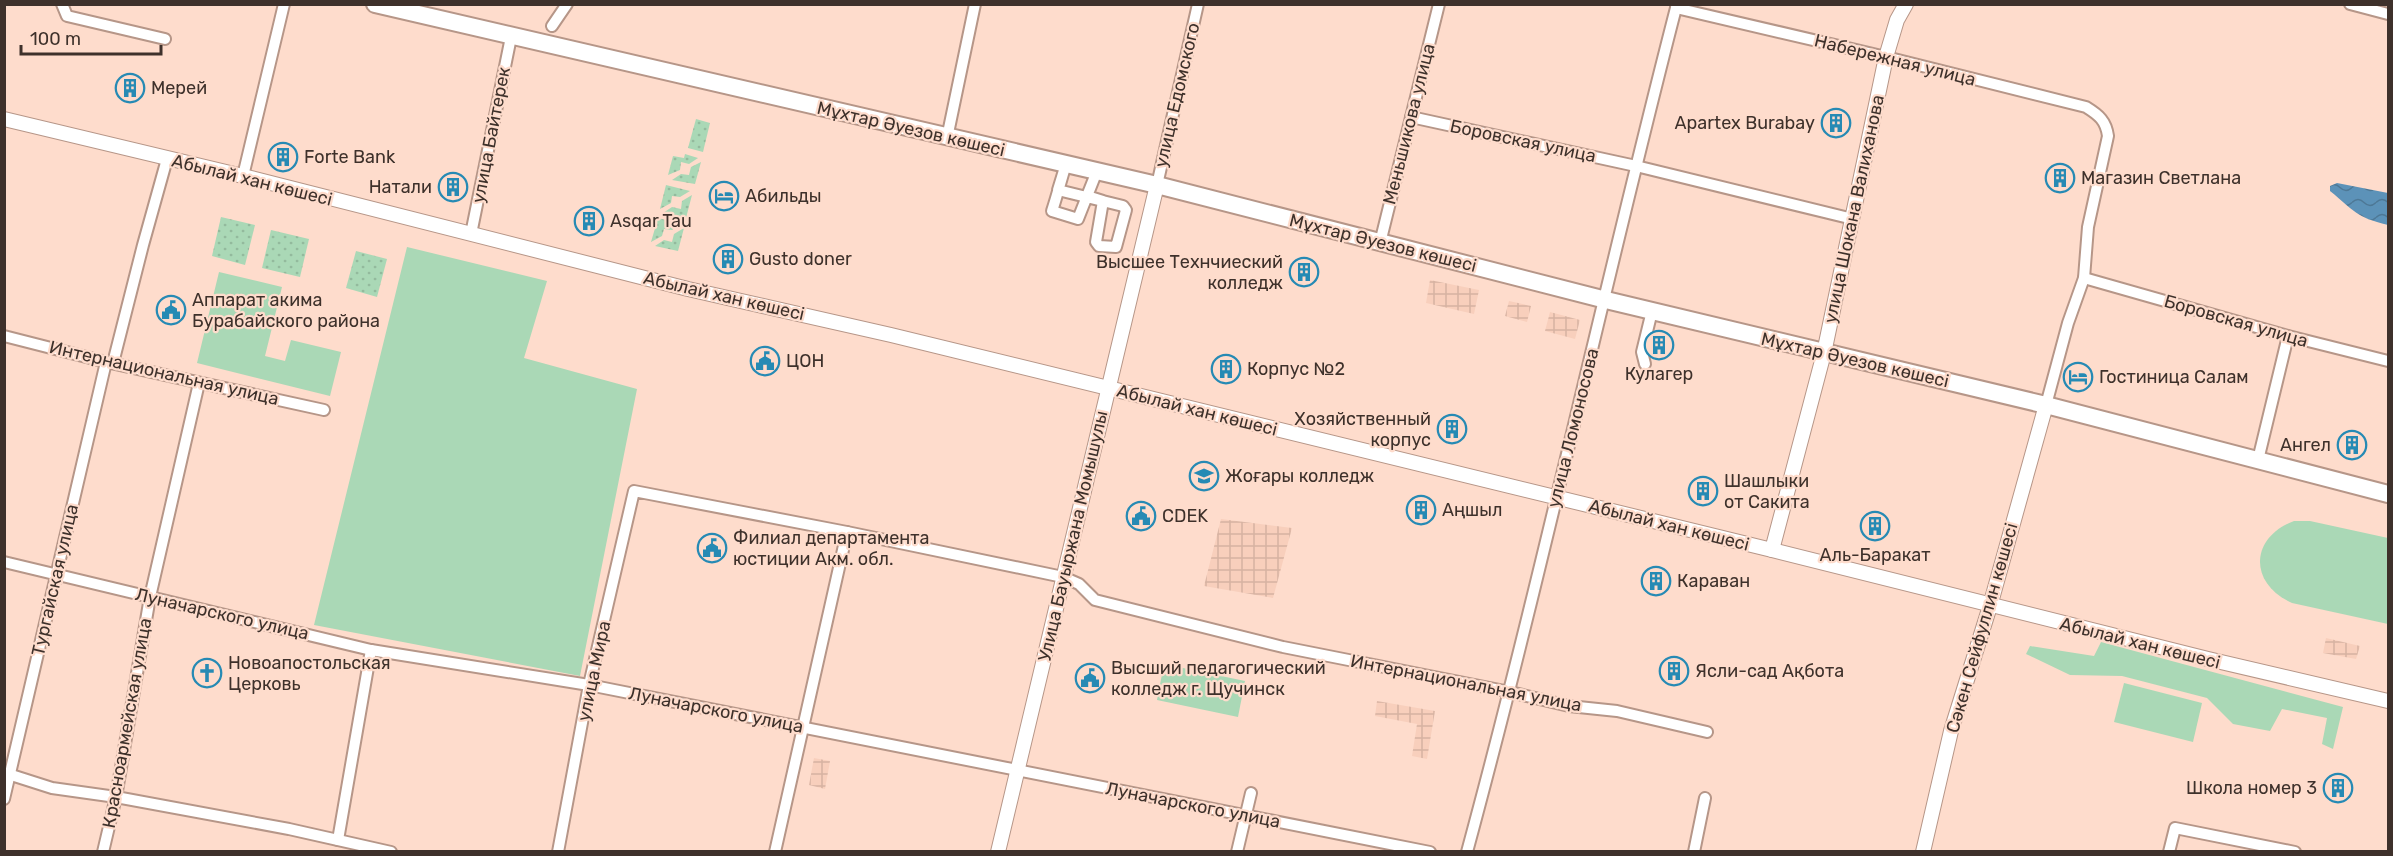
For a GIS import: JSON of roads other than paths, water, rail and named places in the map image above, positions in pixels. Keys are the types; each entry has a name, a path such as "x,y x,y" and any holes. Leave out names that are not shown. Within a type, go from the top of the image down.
{"main road":[{"name":"Мұхтар Әуезов көшесі","path":"375,4 1156,185 1606,300 2046,405 2388,494"}],"street":[{"path":"62,4 67,16 165,39"},
{"path":"243,176 284,4"},
{"path":"552,26 567,4"},
{"path":"947,138 975,4"},
{"name":"улица Едомского","path":"1156,185 1198,4"},
{"name":"Меньшикова улица","path":"1380,243 1439,4"},
{"name":"улица Шокана Валиханова","path":"1772,550 1824,353 1886,57 1897,20 1906,4"},
{"path":"2350,4 2388,14"},
{"name":"Набережная улица","path":"1676,6 2086,108 2099,115 2106,126 2108,136 2088,227 2084,278"},
{"name":"улица Ломоносова","path":"1467,852 1510,692 1676,6"},
{"name":"улица Байтерек","path":"471,234 511,37"},
{"name":"Боровская улица","path":"1411,117 1636,166 1853,219"},
{"name":"Абылай хан көшесі","path":"4,119 243,176 688,289 891,335 1772,550 1990,606 2388,701"},
{"name":"Тургайская улица","path":"4,799 56,574 110,363 167,159"},
{"path":"1066,165 1052,211 1078,219 1096,171"},
{"name":"Улица Бауыржана Момышулы","path":"998,852 1156,185"},
{"path":"1058,190 1103,201"},
{"path":"2046,405 2068,323 2084,278"},
{"name":"Боровская улица","path":"2084,278 2388,362"},
{"path":"1645,364 1642,352 1652,311"},
{"name":"Интернациональная улица","path":"4,336 110,363 324,410"},
{"path":"2258,460 2288,336"},
{"name":"Красноармейская улица","path":"103,852 116,797 150,597 199,383"},
{"name":"Сәкен Сейфуллин көшесі","path":"1923,852 1951,731 1990,606 2046,405"},
{"name":"Интернациональная улица","path":"634,491 1063,576 1079,584 1095,600 1283,647 1569,706 1617,711 1707,732"},
{"name":"улица Мира","path":"558,852 589,685 634,491"},
{"path":"775,852 847,532"},
{"name":"Луначарского улица","path":"4,562 371,650 589,685 1430,852"},
{"path":"338,840 371,650"},
{"path":"8,774 52,788 116,797 289,829 391,852"},
{"path":"1237,852 1251,793"},
{"path":"1694,852 1705,798"},
{"path":"2169,852 2175,828 2295,852"}],"water":[{"path":"2337,183 2388,193 2388,225 2362,216 2330,191 2330,186"}],"place":[{"name":"Мерей","path":"130,88"},
{"name":"Apartex Burabay","path":"1836,123"},
{"name":"Forte Bank","path":"283,157"},
{"name":"Магазин Светлана","path":"2060,178"},
{"name":"Натали","path":"453,187"},
{"name":"Абильды","path":"724,196"},
{"name":"Asqar Tau","path":"589,221"},
{"name":"Gusto doner","path":"728,259"},
{"name":"Высшее Технчиеский колледж","path":"1304,272"},
{"name":"Аппарат акима Бурабайского района","path":"171,310"},
{"name":"Кулагер","path":"1659,345"},
{"name":"ЦОН","path":"765,361"},
{"name":"Корпус №2","path":"1226,369"},
{"name":"Гостиница Салам","path":"2078,377"},
{"name":"Хозяйственный корпус","path":"1452,429"},
{"name":"Ангел","path":"2352,445"},
{"name":"Жоғары колледж","path":"1204,476"},
{"name":"Шашлыки от Сакита","path":"1703,491"},
{"name":"Аңшыл","path":"1421,510"},
{"name":"CDEK","path":"1141,516"},
{"name":"Аль-Баракат","path":"1875,526"},
{"name":"Филиал департамента юстиции Акм. обл.","path":"712,548"},
{"name":"Караван","path":"1656,581"},
{"name":"Ясли-сад Ақбота","path":"1674,671"},
{"name":"Новоапостольская Церковь","path":"207,673"},
{"name":"Высший педагогический колледж г. Щучинск","path":"1090,678"},
{"name":"Школа номер 3","path":"2338,788"}]}
